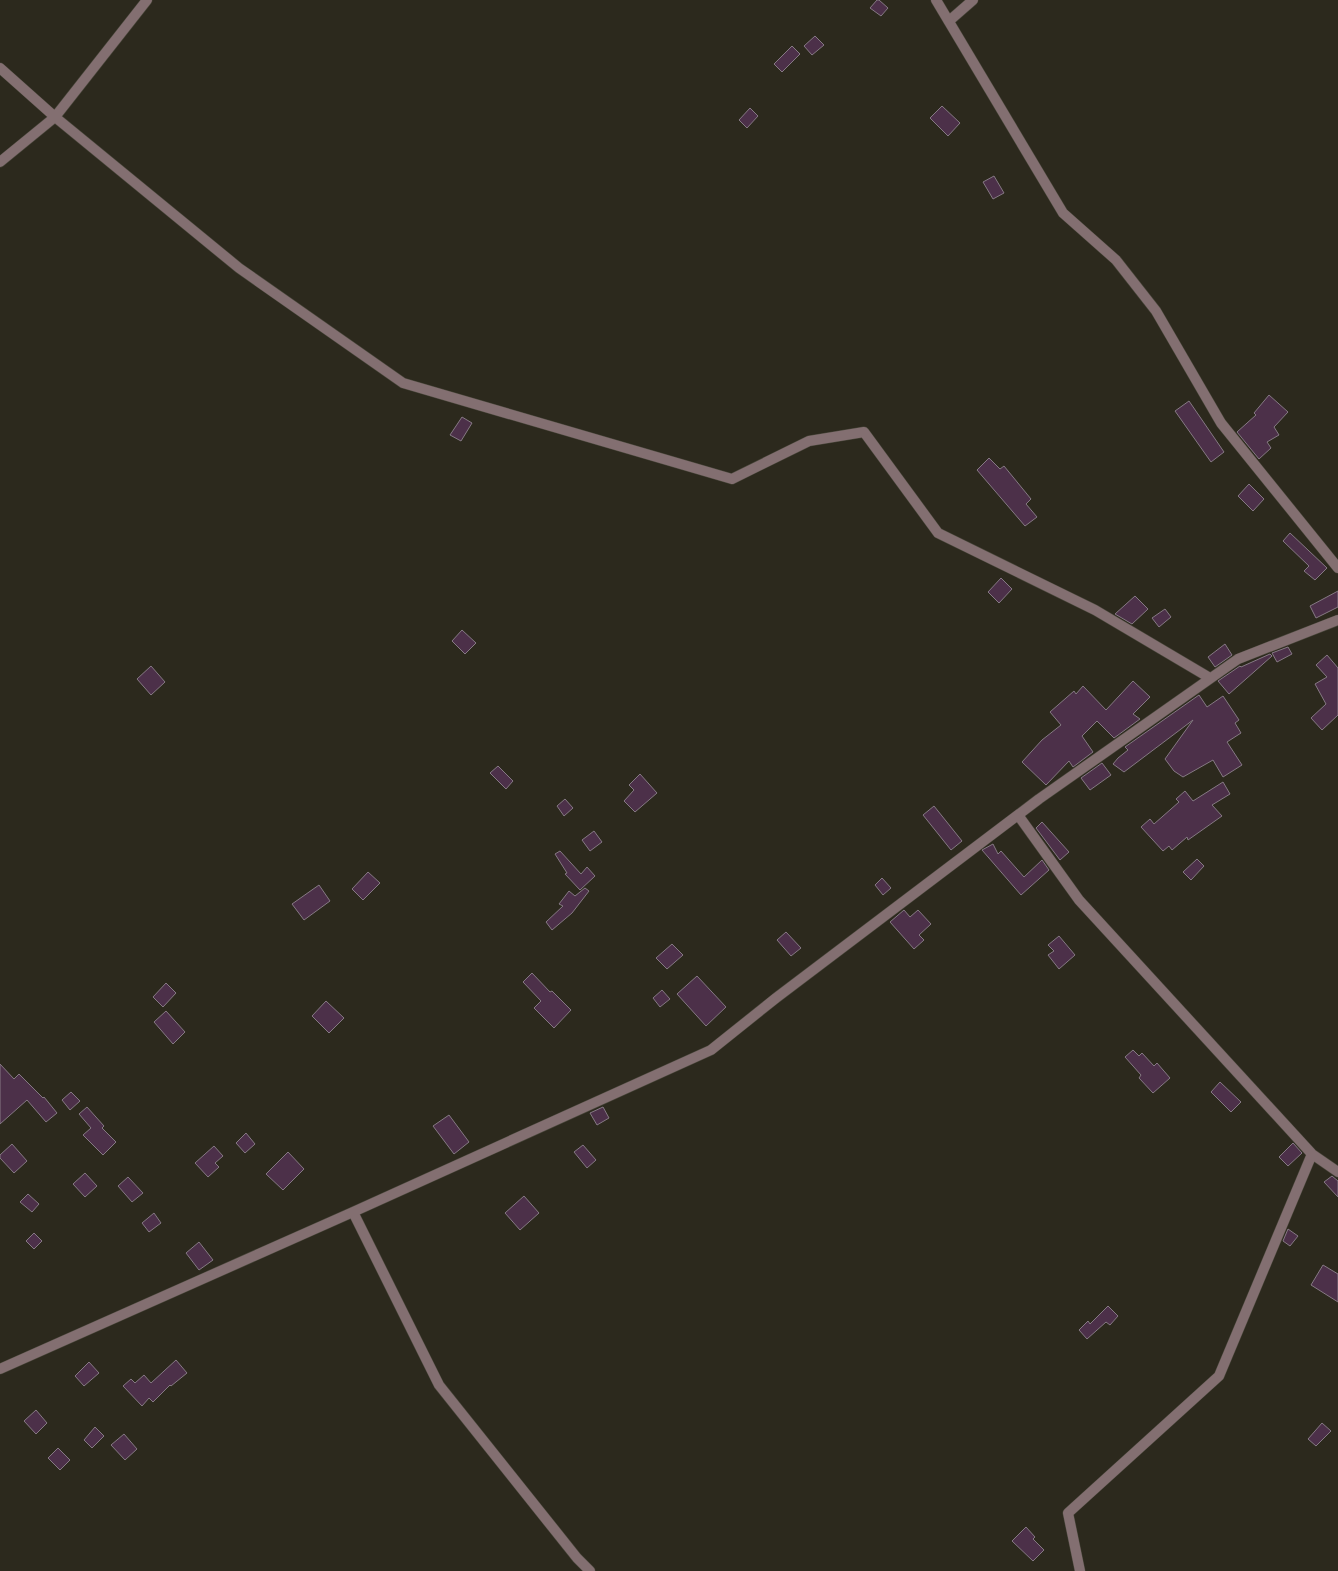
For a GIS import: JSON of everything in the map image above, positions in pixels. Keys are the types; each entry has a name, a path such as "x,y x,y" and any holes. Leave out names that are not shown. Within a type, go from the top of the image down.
{"street":[{"path":"0,162 56,117 147,0"},
{"path":"936,0 1064,212 1116,260 1156,312 1221,423 1338,568"},
{"path":"949,21 972,0"},
{"path":"0,68 56,117 239,268 403,383 732,478 809,441 864,432 938,533 1095,610 1210,678"},
{"path":"0,1369 711,1050 784,992 1018,815 1210,678 1238,659 1338,620"},
{"path":"1018,815 1079,900 1312,1154 1338,1172"},
{"path":"1080,1571 1068,1514 1219,1376 1312,1154"},
{"path":"353,1212 438,1385 577,1558 590,1571"}],"building":[{"path":"877,0 888,8 881,16 870,8"},
{"path":"815,36 824,45 812,55 804,46"},
{"path":"792,46 800,54 782,72 774,64"},
{"path":"942,106 960,123 948,136 930,118"},
{"path":"750,108 758,116 747,128 739,120"},
{"path":"994,176 1004,193 993,199 983,182"},
{"path":"1269,395 1288,412 1274,427 1279,435 1267,442 1271,448 1259,459 1237,432 1256,415 1254,413"},
{"path":"1189,401 1224,452 1211,462 1175,411"},
{"path":"462,417 472,423 461,441 450,435"},
{"path":"989,458 1000,469 1004,466 1031,499 1026,504 1037,517 1025,526 977,470"},
{"path":"1249,484 1264,499 1253,511 1238,496"},
{"path":"1290,533 1327,568 1315,580 1304,571 1309,566 1283,541"},
{"path":"1001,578 1012,589 999,603 988,592"},
{"path":"1338,591 1338,607 1316,618 1310,606"},
{"path":"1135,596 1148,609 1132,624 1115,614"},
{"path":"1165,609 1171,617 1159,627 1152,618"},
{"path":"462,630 476,643 465,654 452,641"},
{"path":"1225,644 1232,655 1215,667 1208,657"},
{"path":"1288,647 1292,654 1277,662 1272,653"},
{"path":"1270,654 1272,656 1229,694 1218,681 1240,666"},
{"path":"1327,655 1338,668 1338,715 1322,730 1311,718 1326,704 1315,684 1327,677 1316,665"},
{"path":"151,666 165,682 151,695 137,679"},
{"path":"1133,681 1150,697 1133,714 1140,719 1114,738 1097,721 1082,736 1093,752 1073,767 1069,761 1046,785 1022,762 1042,740 1061,725 1050,712 1074,691 1076,694 1083,686 1106,710"},
{"path":"1199,695 1207,707 1223,696 1239,720 1235,723 1241,733 1227,742 1242,765 1223,777 1213,760 1183,777 1174,771 1165,759 1193,720 1124,772 1113,764 1128,750 1125,747"},
{"path":"1102,763 1111,775 1090,790 1081,778"},
{"path":"498,766 513,781 506,789 490,773"},
{"path":"640,774 657,793 635,812 624,801 634,790 629,785"},
{"path":"1223,782 1230,794 1212,805 1222,816 1188,840 1187,837 1172,850 1169,846 1163,851 1141,827 1150,819 1154,824 1179,802 1176,799 1185,791 1193,801"},
{"path":"565,799 573,808 564,816 557,806"},
{"path":"934,806 962,841 951,850 923,815"},
{"path":"1042,822 1069,852 1060,860 1036,828"},
{"path":"594,831 602,842 590,851 582,840"},
{"path":"993,844 998,854 1001,851 1024,877 1042,860 1049,870 1021,895 982,850"},
{"path":"560,851 581,874 587,867 595,876 580,890 565,874 567,873 555,854"},
{"path":"1197,859 1204,866 1191,880 1183,872"},
{"path":"368,872 380,883 363,900 352,889"},
{"path":"882,878 891,888 883,895 875,885"},
{"path":"319,885 330,901 304,920 292,904"},
{"path":"585,888 589,891 572,913 552,930 546,922 563,906 559,904 569,891 575,896"},
{"path":"904,910 910,917 918,910 931,924 919,935 924,940 914,949 890,922"},
{"path":"786,932 801,948 791,956 777,940"},
{"path":"1059,936 1075,955 1059,969 1048,955 1054,951 1048,945"},
{"path":"672,944 683,955 667,969 656,958"},
{"path":"532,973 571,1010 554,1028 534,1008 541,1001 523,982"},
{"path":"697,976 726,1007 706,1026 677,994"},
{"path":"166,983 176,993 163,1007 153,997"},
{"path":"662,990 670,999 660,1007 653,998"},
{"path":"326,1001 344,1018 329,1033 312,1016"},
{"path":"166,1011 185,1032 173,1044 154,1022"},
{"path":"1133,1050 1139,1056 1142,1053 1154,1066 1157,1063 1170,1078 1153,1093 1139,1078 1141,1075 1125,1057"},
{"path":"0,1064 14,1079 19,1074 44,1097 57,1113 46,1122 27,1100 0,1124"},
{"path":"1220,1082 1241,1102 1231,1112 1211,1092"},
{"path":"71,1092 80,1101 70,1110 62,1100"},
{"path":"87,1107 104,1126 102,1128 116,1142 103,1155 83,1135 91,1128 79,1114"},
{"path":"603,1107 609,1118 597,1125 590,1113"},
{"path":"449,1115 469,1142 454,1154 433,1126"},
{"path":"246,1133 255,1144 245,1153 236,1143"},
{"path":"1293,1143 1302,1153 1288,1166 1279,1157"},
{"path":"12,1144 27,1161 14,1173 0,1158 0,1155"},
{"path":"583,1145 596,1160 587,1168 574,1152"},
{"path":"214,1146 223,1156 215,1163 219,1167 208,1177 195,1163"},
{"path":"288,1152 304,1169 283,1190 266,1174"},
{"path":"85,1173 97,1186 85,1197 73,1184"},
{"path":"1332,1176 1338,1181 1338,1197 1324,1182"},
{"path":"128,1177 143,1193 132,1202 118,1186"},
{"path":"28,1194 39,1204 32,1212 20,1202"},
{"path":"524,1196 539,1213 520,1230 505,1213"},
{"path":"154,1213 161,1223 149,1232 142,1223"},
{"path":"1288,1229 1298,1236 1290,1246 1283,1241"},
{"path":"34,1233 42,1241 34,1249 26,1241"},
{"path":"199,1242 213,1260 199,1270 186,1253"},
{"path":"1323,1265 1338,1274 1338,1302 1311,1285"},
{"path":"1108,1306 1118,1316 1110,1325 1106,1322 1087,1339 1079,1330 1088,1321 1090,1324"},
{"path":"176,1360 187,1373 170,1385 153,1402 149,1398 142,1406 123,1386 131,1379 135,1383 144,1375 151,1383"},
{"path":"89,1362 99,1373 84,1386 75,1376"},
{"path":"36,1410 47,1423 36,1434 24,1421"},
{"path":"1322,1423 1331,1431 1316,1446 1308,1439"},
{"path":"95,1427 104,1436 92,1448 84,1440"},
{"path":"124,1434 137,1449 125,1460 111,1445"},
{"path":"58,1448 70,1460 60,1470 48,1458"},
{"path":"1026,1527 1035,1537 1033,1539 1044,1550 1033,1561 1012,1541"}]}
